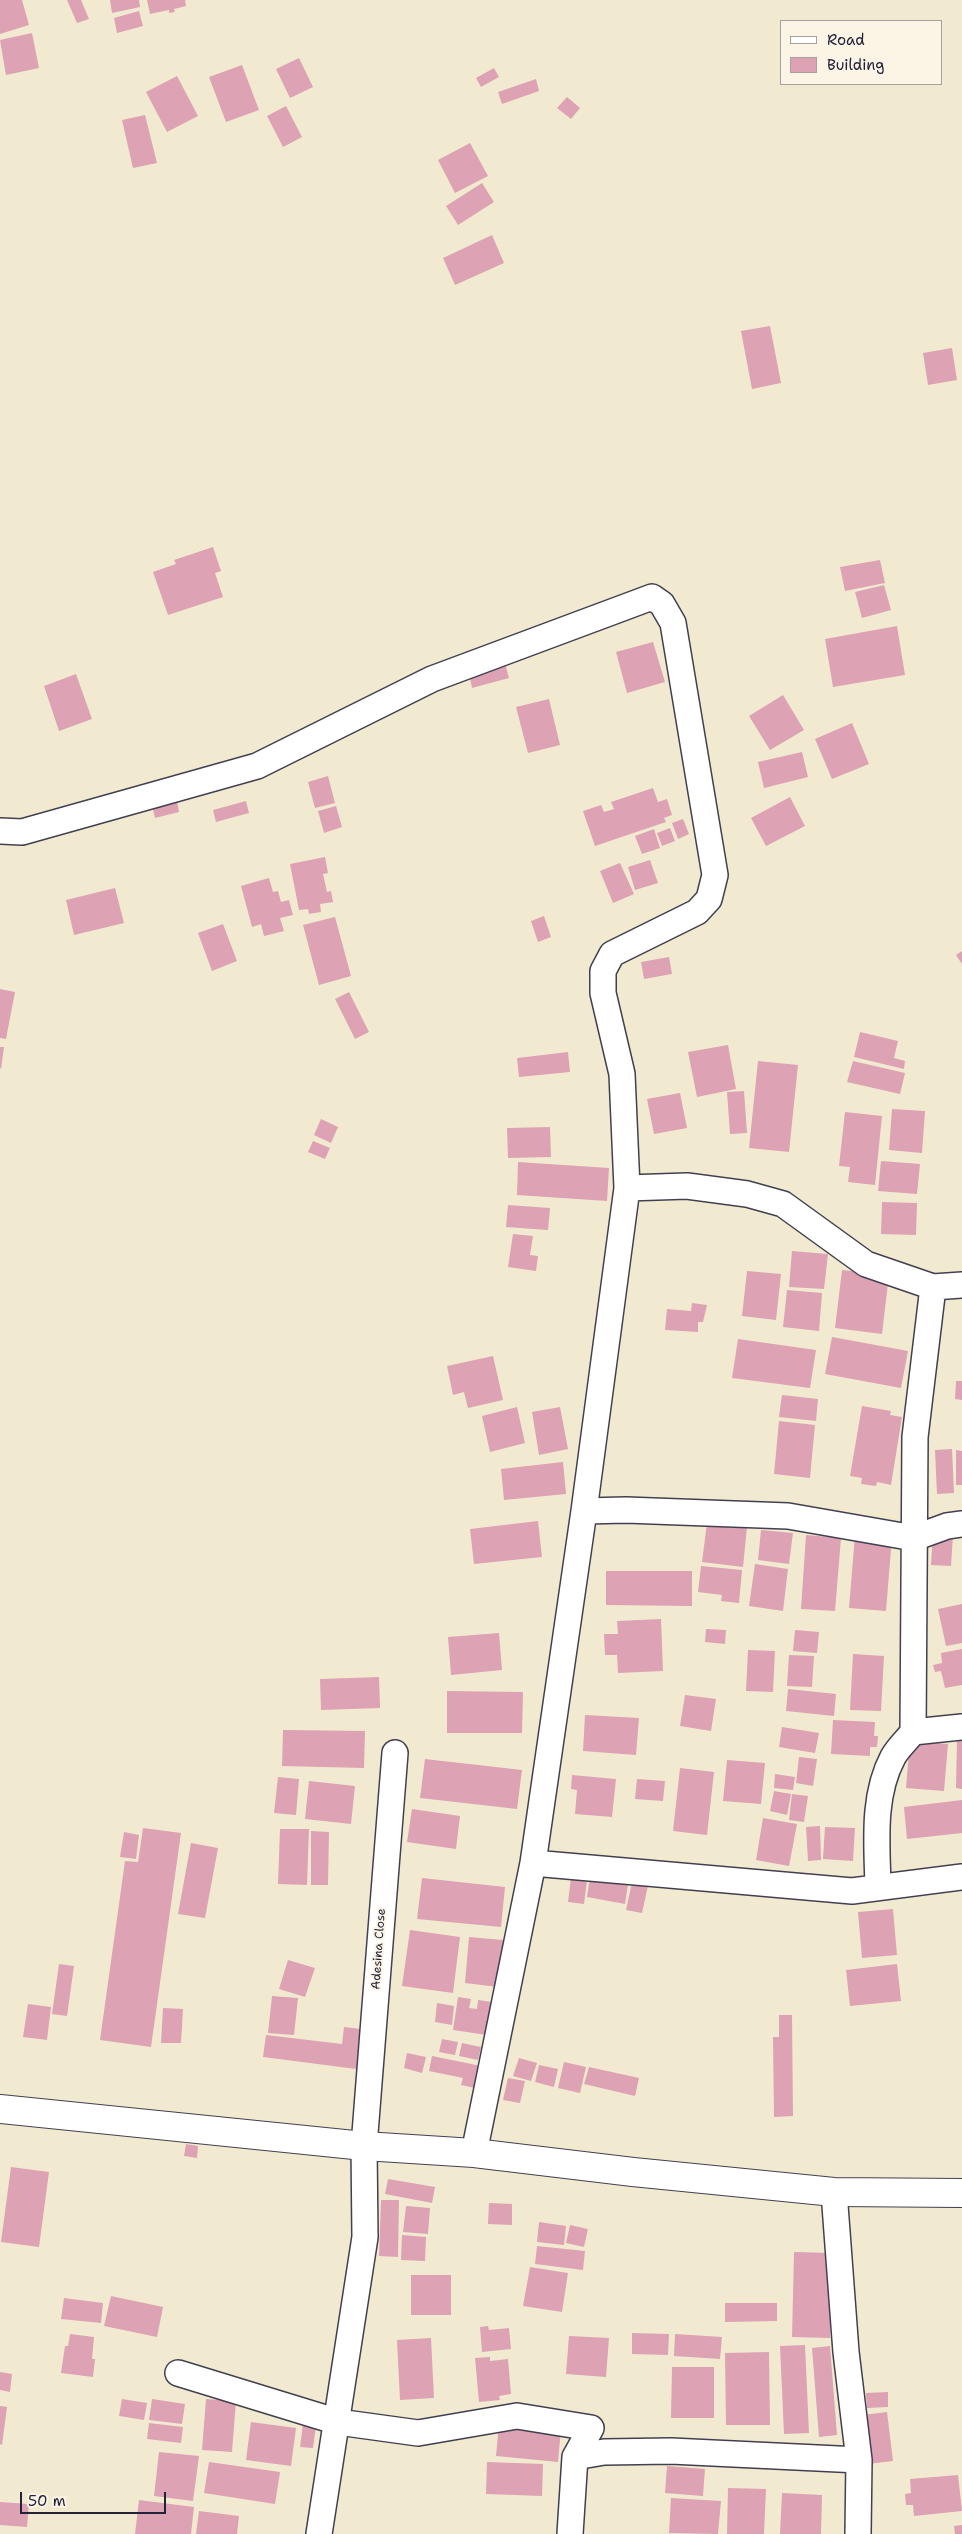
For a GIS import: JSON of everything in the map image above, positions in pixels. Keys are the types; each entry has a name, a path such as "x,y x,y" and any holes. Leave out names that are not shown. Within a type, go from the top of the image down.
{"main road":[{"path":"0,2109 364,2146 474,2153 633,2172 834,2192 962,2193"}],"street":[{"path":"0,831 22,832 257,766 432,679 652,596 662,604 673,623 715,875 709,899 697,912 612,954 603,971 603,994 622,1074 626,1188 584,1511 532,1863 474,2153"},
{"path":"626,1188 687,1186 747,1194 784,1204 866,1264 933,1286 962,1285"},
{"path":"878,1887 877,1829 883,1781 894,1755 913,1732 914,1437 933,1286"},
{"path":"584,1511 626,1510 788,1516 914,1538 947,1526 962,1524"},
{"path":"913,1732 962,1727"},
{"name":"Adesina Close","path":"319,2534 338,2422 364,2237 364,2146 395,1753"},
{"path":"532,1863 852,1891 962,1877"},
{"path":"834,2192 846,2352 859,2460 858,2534"},
{"path":"178,2373 338,2422 418,2433 517,2416 591,2428 575,2457 570,2534"},
{"path":"575,2457 604,2452 671,2451 859,2460"}],"building":[{"path":"0,0 22,0 29,25 0,34"},
{"path":"67,0 81,0 89,19 77,23"},
{"path":"110,0 139,0 140,7 112,13"},
{"path":"147,0 185,0 186,6 174,9 175,12 169,13 169,10 150,14"},
{"path":"139,11 143,26 117,33 114,18"},
{"path":"32,33 39,68 6,75 0,40"},
{"path":"299,58 313,87 290,98 276,69"},
{"path":"242,65 259,110 226,122 209,77"},
{"path":"494,68 499,77 481,87 476,78"},
{"path":"177,76 198,116 167,132 146,92"},
{"path":"536,79 539,91 502,104 498,92"},
{"path":"567,97 580,108 571,119 557,108"},
{"path":"286,106 302,137 283,147 267,116"},
{"path":"145,115 157,163 133,168 122,120"},
{"path":"470,143 488,176 455,193 438,160"},
{"path":"482,183 494,202 458,225 446,206"},
{"path":"492,235 504,263 455,285 443,258"},
{"path":"770,326 781,383 752,389 741,331"},
{"path":"952,348 957,380 928,385 923,353"},
{"path":"213,547 221,571 215,573 223,597 168,615 153,572 176,564 174,560"},
{"path":"880,560 885,583 845,591 840,567"},
{"path":"884,585 891,610 862,618 855,592"},
{"path":"897,626 905,675 833,687 825,639"},
{"path":"653,642 665,682 627,693 616,652"},
{"path":"504,660 509,678 472,688 468,669"},
{"path":"76,674 92,719 59,731 44,686"},
{"path":"783,695 804,730 770,750 749,716"},
{"path":"549,699 560,745 528,753 516,707"},
{"path":"852,723 869,764 832,779 815,739"},
{"path":"802,752 808,777 764,788 758,762"},
{"path":"328,776 335,803 315,808 308,782"},
{"path":"653,788 658,802 667,799 672,815 664,818 666,822 595,846 583,811 601,805 604,812 614,809 611,802"},
{"path":"176,795 179,812 155,818 151,801"},
{"path":"790,797 805,826 766,846 751,818"},
{"path":"246,801 249,813 216,822 213,810"},
{"path":"336,806 342,827 324,833 318,811"},
{"path":"683,819 689,834 678,839 672,823"},
{"path":"670,828 675,841 662,846 657,833"},
{"path":"654,829 660,848 642,854 635,836"},
{"path":"325,857 328,873 323,874 327,892 331,891 333,902 320,904 321,912 309,914 308,909 299,910 290,864"},
{"path":"650,860 658,883 635,890 628,867"},
{"path":"620,863 634,894 613,903 600,871"},
{"path":"269,878 273,892 278,891 281,902 289,900 293,915 280,918 284,931 264,936 261,924 252,927 241,886"},
{"path":"115,888 124,923 74,935 66,900"},
{"path":"544,916 551,937 538,942 531,921"},
{"path":"335,917 351,976 319,985 303,925"},
{"path":"223,924 237,961 212,971 198,933"},
{"path":"962,951 962,964 956,955"},
{"path":"669,957 672,974 644,979 641,962"},
{"path":"0,989 15,992 6,1039 0,1038"},
{"path":"349,992 369,1032 355,1039 335,999"},
{"path":"860,1032 898,1041 894,1058 905,1061 904,1069 854,1057"},
{"path":"728,1045 736,1089 697,1097 688,1052"},
{"path":"0,1047 4,1047 1,1069 0,1068"},
{"path":"568,1052 570,1072 519,1077 517,1058"},
{"path":"758,1061 798,1065 789,1152 749,1148"},
{"path":"853,1061 905,1073 900,1094 847,1082"},
{"path":"744,1091 747,1133 730,1134 727,1092"},
{"path":"680,1093 687,1128 654,1134 647,1099"},
{"path":"892,1109 925,1111 922,1153 889,1150"},
{"path":"845,1112 882,1116 875,1185 848,1182 850,1167 839,1166"},
{"path":"321,1119 338,1127 331,1143 314,1135"},
{"path":"550,1127 551,1157 508,1158 507,1128"},
{"path":"313,1141 330,1148 325,1159 308,1152"},
{"path":"881,1161 920,1164 917,1194 878,1191"},
{"path":"518,1162 609,1168 607,1201 517,1195"},
{"path":"882,1202 917,1203 916,1235 881,1234"},
{"path":"508,1205 550,1208 548,1230 506,1227"},
{"path":"513,1234 533,1236 530,1255 538,1256 536,1271 508,1267"},
{"path":"792,1251 828,1254 824,1289 789,1287"},
{"path":"842,1270 889,1275 882,1334 835,1328"},
{"path":"747,1271 781,1274 776,1320 742,1316"},
{"path":"787,1290 822,1293 819,1331 783,1327"},
{"path":"692,1303 707,1305 703,1322 698,1322 698,1332 665,1330 667,1309 691,1311"},
{"path":"832,1337 908,1351 901,1388 825,1374"},
{"path":"738,1339 816,1350 810,1388 732,1378"},
{"path":"493,1356 503,1400 468,1408 464,1392 453,1395 447,1366"},
{"path":"956,1381 962,1381 962,1400 955,1399"},
{"path":"782,1395 818,1399 816,1421 779,1417"},
{"path":"862,1406 891,1411 890,1415 902,1417 891,1485 877,1482 876,1486 861,1484 862,1478 850,1476"},
{"path":"517,1407 525,1443 490,1452 482,1416"},
{"path":"560,1407 568,1449 539,1455 532,1412"},
{"path":"779,1421 815,1425 810,1478 774,1474"},
{"path":"952,1449 954,1493 937,1494 935,1450"},
{"path":"956,1450 962,1451 962,1485 956,1485"},
{"path":"563,1462 566,1494 504,1500 501,1469"},
{"path":"538,1521 542,1557 474,1564 470,1529"},
{"path":"707,1523 747,1527 743,1567 702,1562"},
{"path":"761,1530 793,1533 789,1564 758,1560"},
{"path":"933,1533 953,1535 951,1566 931,1565"},
{"path":"806,1535 841,1538 835,1611 801,1609"},
{"path":"855,1535 892,1537 886,1611 849,1608"},
{"path":"755,1564 788,1569 783,1611 749,1606"},
{"path":"701,1566 742,1570 739,1603 721,1601 722,1595 698,1592"},
{"path":"606,1571 692,1571 692,1606 606,1605"},
{"path":"962,1604 962,1643 946,1646 938,1609"},
{"path":"661,1619 663,1671 618,1673 617,1655 605,1655 604,1634 618,1634 617,1621"},
{"path":"706,1629 726,1630 725,1644 705,1642"},
{"path":"795,1630 819,1632 817,1653 793,1651"},
{"path":"499,1633 502,1670 451,1675 448,1637"},
{"path":"962,1649 962,1685 945,1688 941,1671 935,1672 933,1665 942,1663 941,1653"},
{"path":"748,1650 775,1651 773,1692 746,1691"},
{"path":"853,1654 884,1656 881,1711 850,1710"},
{"path":"789,1655 814,1656 812,1687 787,1686"},
{"path":"379,1677 380,1708 321,1710 320,1679"},
{"path":"788,1689 836,1694 834,1716 786,1711"},
{"path":"447,1691 523,1692 522,1733 447,1733"},
{"path":"685,1695 716,1699 711,1731 680,1726"},
{"path":"585,1715 639,1718 636,1755 583,1751"},
{"path":"833,1720 875,1722 874,1736 878,1736 877,1747 870,1747 870,1756 831,1754"},
{"path":"782,1727 819,1733 815,1753 779,1747"},
{"path":"283,1730 365,1731 364,1768 282,1766"},
{"path":"957,1738 962,1738 962,1789 956,1788"},
{"path":"910,1741 948,1744 944,1791 906,1788"},
{"path":"799,1757 817,1759 813,1786 796,1783"},
{"path":"425,1759 522,1770 517,1809 420,1798"},
{"path":"727,1760 765,1763 761,1804 723,1801"},
{"path":"680,1768 714,1772 707,1835 673,1831"},
{"path":"775,1774 795,1777 793,1790 774,1788"},
{"path":"572,1775 616,1779 612,1817 575,1814 577,1790 571,1789"},
{"path":"278,1777 299,1779 296,1815 274,1813"},
{"path":"637,1779 665,1781 663,1801 635,1799"},
{"path":"309,1781 355,1786 351,1824 305,1819"},
{"path":"774,1791 791,1794 787,1815 770,1811"},
{"path":"792,1794 808,1796 804,1822 789,1820"},
{"path":"962,1800 962,1833 907,1839 904,1807"},
{"path":"412,1809 460,1816 456,1849 407,1842"},
{"path":"763,1818 797,1824 789,1866 756,1860"},
{"path":"820,1826 821,1860 808,1861 806,1827"},
{"path":"825,1827 855,1828 853,1861 823,1859"},
{"path":"143,1828 181,1833 151,2047 100,2040 125,1861 138,1862"},
{"path":"280,1829 309,1829 307,1885 278,1884"},
{"path":"311,1831 329,1832 328,1885 311,1885"},
{"path":"124,1832 139,1835 136,1859 120,1857"},
{"path":"191,1843 218,1848 205,1918 178,1914"},
{"path":"572,1870 588,1872 584,1904 568,1902"},
{"path":"591,1871 629,1877 625,1904 587,1897"},
{"path":"422,1878 505,1887 501,1927 417,1919"},
{"path":"633,1878 649,1881 642,1913 626,1910"},
{"path":"893,1909 897,1955 862,1958 858,1912"},
{"path":"410,1930 460,1937 453,1993 402,1986"},
{"path":"469,1937 503,1940 498,1987 465,1983"},
{"path":"288,1960 315,1968 305,1997 279,1989"},
{"path":"59,1964 74,1966 67,2016 52,2014"},
{"path":"897,1964 901,2001 850,2006 846,1970"},
{"path":"272,1996 298,1998 294,2035 268,2033"},
{"path":"458,1997 471,1999 469,2008 477,2009 478,2000 492,2002 487,2035 453,2030"},
{"path":"437,2003 454,2006 452,2025 435,2022"},
{"path":"28,2004 51,2007 47,2040 23,2037"},
{"path":"163,2008 183,2009 181,2043 161,2043"},
{"path":"779,2015 792,2015 793,2116 774,2117 773,2037 779,2037"},
{"path":"344,2027 369,2030 364,2070 263,2057 266,2035 342,2044"},
{"path":"442,2039 458,2042 455,2055 439,2052"},
{"path":"462,2043 481,2047 478,2060 459,2056"},
{"path":"407,2053 426,2057 422,2073 404,2068"},
{"path":"432,2056 486,2067 475,2088 461,2085 463,2078 429,2071"},
{"path":"519,2058 537,2063 531,2081 513,2076"},
{"path":"564,2062 586,2067 580,2093 558,2088"},
{"path":"539,2065 558,2069 554,2087 535,2082"},
{"path":"589,2067 639,2078 635,2096 584,2084"},
{"path":"508,2078 525,2081 520,2103 503,2100"},
{"path":"186,2144 198,2146 197,2158 184,2156"},
{"path":"11,2167 49,2172 39,2247 1,2242"},
{"path":"388,2179 435,2187 432,2203 385,2194"},
{"path":"381,2200 399,2200 398,2257 379,2256"},
{"path":"489,2203 512,2204 512,2225 488,2224"},
{"path":"406,2206 430,2208 428,2234 403,2232"},
{"path":"539,2222 566,2226 564,2245 537,2242"},
{"path":"570,2225 588,2229 584,2247 566,2243"},
{"path":"402,2235 426,2237 425,2261 401,2260"},
{"path":"537,2246 585,2251 583,2270 535,2264"},
{"path":"794,2252 832,2253 830,2338 792,2337"},
{"path":"530,2267 568,2273 562,2312 523,2306"},
{"path":"411,2275 451,2275 451,2315 411,2315"},
{"path":"111,2296 163,2307 157,2337 104,2326"},
{"path":"64,2298 103,2303 101,2323 61,2319"},
{"path":"725,2303 777,2303 777,2321 725,2322"},
{"path":"488,2326 489,2330 509,2328 511,2349 482,2352 480,2327"},
{"path":"632,2333 669,2334 668,2355 632,2354"},
{"path":"70,2334 94,2337 92,2359 95,2359 93,2377 61,2373 65,2346 68,2346"},
{"path":"675,2334 722,2337 720,2359 674,2356"},
{"path":"569,2336 609,2338 606,2377 566,2374"},
{"path":"431,2338 434,2398 400,2400 397,2340"},
{"path":"805,2345 809,2433 784,2434 780,2346"},
{"path":"830,2346 837,2435 819,2437 812,2348"},
{"path":"769,2352 770,2425 726,2425 725,2353"},
{"path":"490,2357 490,2361 508,2359 511,2394 499,2396 500,2400 479,2402 475,2358"},
{"path":"672,2367 714,2367 714,2418 671,2418"},
{"path":"0,2372 12,2374 10,2392 0,2390"},
{"path":"888,2392 888,2407 867,2408 866,2393"},
{"path":"122,2399 147,2403 144,2420 119,2416"},
{"path":"152,2399 185,2404 182,2424 149,2420"},
{"path":"206,2399 236,2401 232,2452 202,2450"},
{"path":"0,2406 7,2407 2,2445 0,2444"},
{"path":"887,2412 893,2461 868,2464 863,2415"},
{"path":"304,2416 317,2418 313,2448 300,2447"},
{"path":"251,2422 296,2428 291,2466 246,2460"},
{"path":"149,2423 183,2427 181,2443 147,2439"},
{"path":"499,2424 561,2429 558,2462 496,2456"},
{"path":"159,2452 199,2456 193,2501 154,2496"},
{"path":"209,2462 280,2472 275,2504 204,2493"},
{"path":"487,2462 543,2464 542,2496 486,2494"},
{"path":"667,2466 705,2469 703,2496 665,2493"},
{"path":"958,2475 962,2511 914,2516 913,2505 906,2505 905,2494 911,2493 910,2479"},
{"path":"728,2488 766,2489 764,2534 727,2534"},
{"path":"782,2493 822,2495 821,2534 780,2534"},
{"path":"671,2498 721,2501 718,2534 669,2533"},
{"path":"139,2500 194,2507 191,2534 135,2534"},
{"path":"0,2502 29,2504 27,2527 0,2525"},
{"path":"199,2511 239,2516 237,2534 196,2534"},
{"path":"962,2525 962,2534 955,2534 954,2526"}]}
